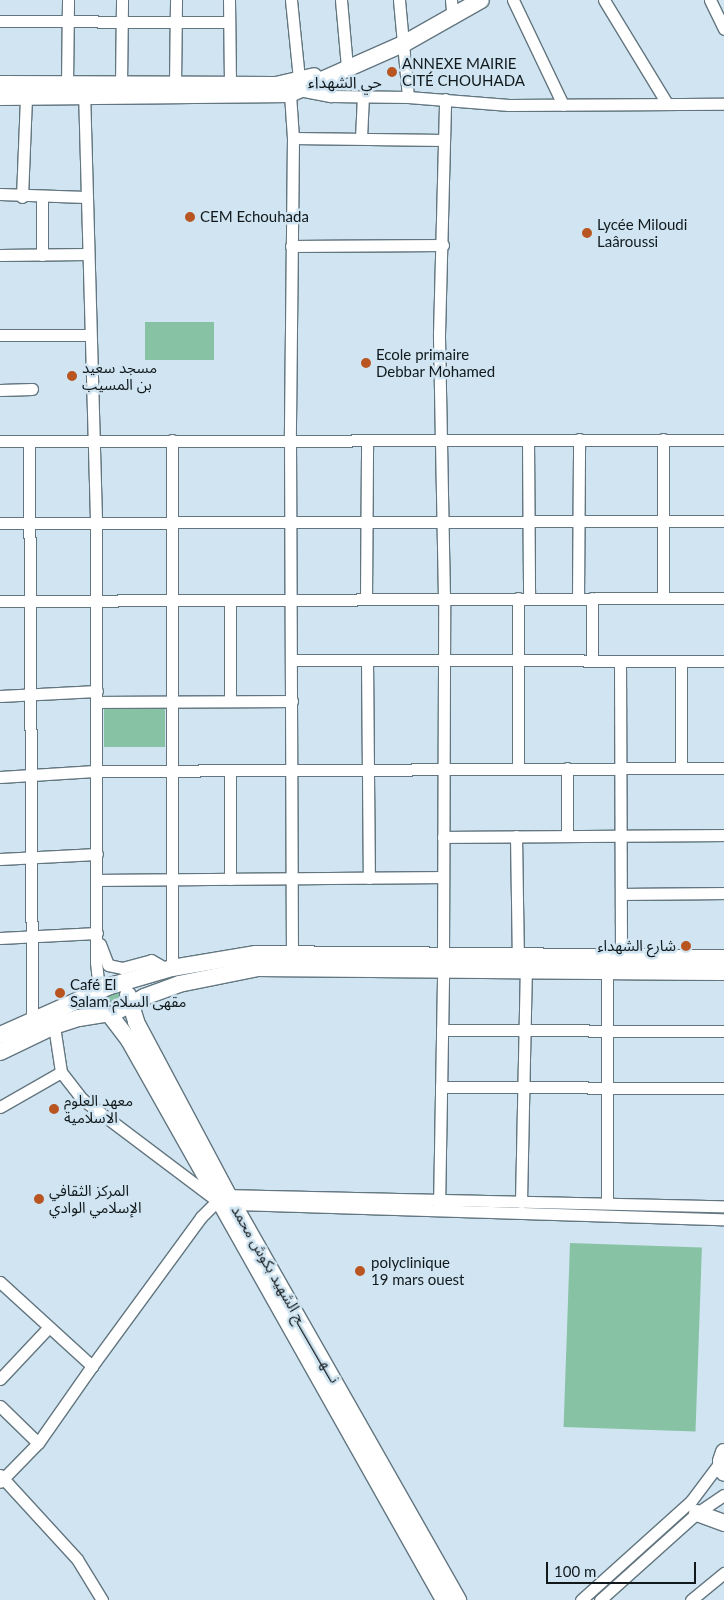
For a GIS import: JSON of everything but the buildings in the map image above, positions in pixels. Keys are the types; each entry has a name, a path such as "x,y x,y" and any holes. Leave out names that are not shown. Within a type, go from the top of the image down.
{"street":[{"path":"67,84 68,0"},
{"path":"121,85 122,0"},
{"path":"175,84 176,0"},
{"path":"229,0 230,83"},
{"path":"291,0 296,88 291,246 290,439 293,660 291,770 292,953"},
{"path":"341,0 342,69"},
{"path":"399,0 405,43 408,96"},
{"path":"452,0 452,18"},
{"path":"0,84 67,84 84,91 296,88 405,43 481,0"},
{"path":"513,0 563,105"},
{"path":"604,0 666,102"},
{"path":"716,2 724,29"},
{"path":"0,21 229,22"},
{"path":"0,97 26,97 121,85 230,83 276,85 331,96 408,96 509,105 666,102 724,104"},
{"path":"84,91 87,254 96,522 97,696 95,771 99,990"},
{"path":"361,138 363,96"},
{"path":"22,197 26,97"},
{"path":"439,1206 443,964 444,598 440,441 445,99"},
{"path":"293,138 444,140"},
{"path":"0,194 42,198 86,197"},
{"path":"42,198 42,255"},
{"path":"291,246 443,245"},
{"path":"0,255 87,254"},
{"path":"0,335 90,335"},
{"path":"0,390 32,389"},
{"path":"0,441 290,439 440,441 579,439 724,440"},
{"path":"578,598 579,439"},
{"path":"663,597 664,439"},
{"path":"170,969 172,440"},
{"path":"366,598 367,440"},
{"path":"518,768 517,661 527,522 528,440"},
{"path":"29,441 32,1021"},
{"path":"0,523 724,520"},
{"path":"592,598 592,661"},
{"path":"0,601 724,598"},
{"path":"230,600 230,700"},
{"path":"293,660 724,661"},
{"path":"367,660 369,878"},
{"path":"620,661 622,768 621,958"},
{"path":"681,661 681,768"},
{"path":"0,696 97,696 172,701 292,701"},
{"path":"0,777 95,771 170,772 369,768 724,768"},
{"path":"567,835 568,768"},
{"path":"230,771 230,879"},
{"path":"443,837 622,834 724,835"},
{"path":"516,836 526,1031 522,1202"},
{"path":"0,859 97,854"},
{"path":"97,880 442,877"},
{"path":"622,894 724,893"},
{"path":"97,933 108,965 122,968 151,960 170,969"},
{"path":"0,938 97,933"},
{"path":"0,1035 99,990 170,969 256,954 292,953 443,964"},
{"path":"0,1052 54,1026 110,1013 179,984 258,968 522,964 621,958 724,958"},
{"path":"522,964 607,972 724,972"},
{"path":"607,972 607,1202"},
{"name":"نـــهـــــــــــج الشهيد بكوش محمد","path":"122,983 136,1022 225,1202 444,1600"},
{"name":"نـــهـــــــــــج الشهيد بكوش محمد","path":"99,990 100,1001 129,1040 458,1600"},
{"path":"54,1026 61,1072 82,1099 225,1202 439,1206 724,1219"},
{"path":"442,1030 724,1031"},
{"path":"0,1107 61,1072"},
{"path":"441,1087 724,1088"},
{"path":"102,1600 77,1559 1,1479 38,1443 173,1252 225,1202"},
{"path":"439,1206 522,1202 607,1202 724,1206"},
{"path":"1,1286 92,1366"},
{"path":"0,1379 49,1327"},
{"path":"0,1406 38,1443"},
{"path":"581,1600 691,1501 723,1462"},
{"path":"600,1600 697,1514 724,1495"},
{"path":"697,1514 724,1523"},
{"path":"691,1600 724,1572"}],"green space":[{"path":"145,322 214,322 214,360 145,360"},
{"path":"104,708 165,708 165,747 104,747"},
{"path":"119,988 124,994 118,1009 104,999"},
{"path":"570,1243 702,1248 695,1431 564,1427"}],"place":[{"name":"ANNEXE MAIRIE CITÉ CHOUHADA","path":"392,72"},
{"name":"CEM Echouhada","path":"190,217"},
{"name":"Lycée Miloudi Laâroussi","path":"587,233"},
{"name":"Ecole primaire Debbar Mohamed","path":"366,363"},
{"name":"مسجد سعيد بن المسيب","path":"72,376"},
{"name":"شارع الشهداء","path":"686,946"},
{"name":"Café El Salam,مقهى السلام","path":"60,993"},
{"name":"معهد العلوم الاسلامية","path":"54,1109"},
{"name":"المركز الثقافي الإسلامي الوادي","path":"39,1199"},
{"name":"polyclinique 19 mars ouest","path":"360,1271"}],"district":[{"name":"حي الشهداء","path":"345,82"}]}
